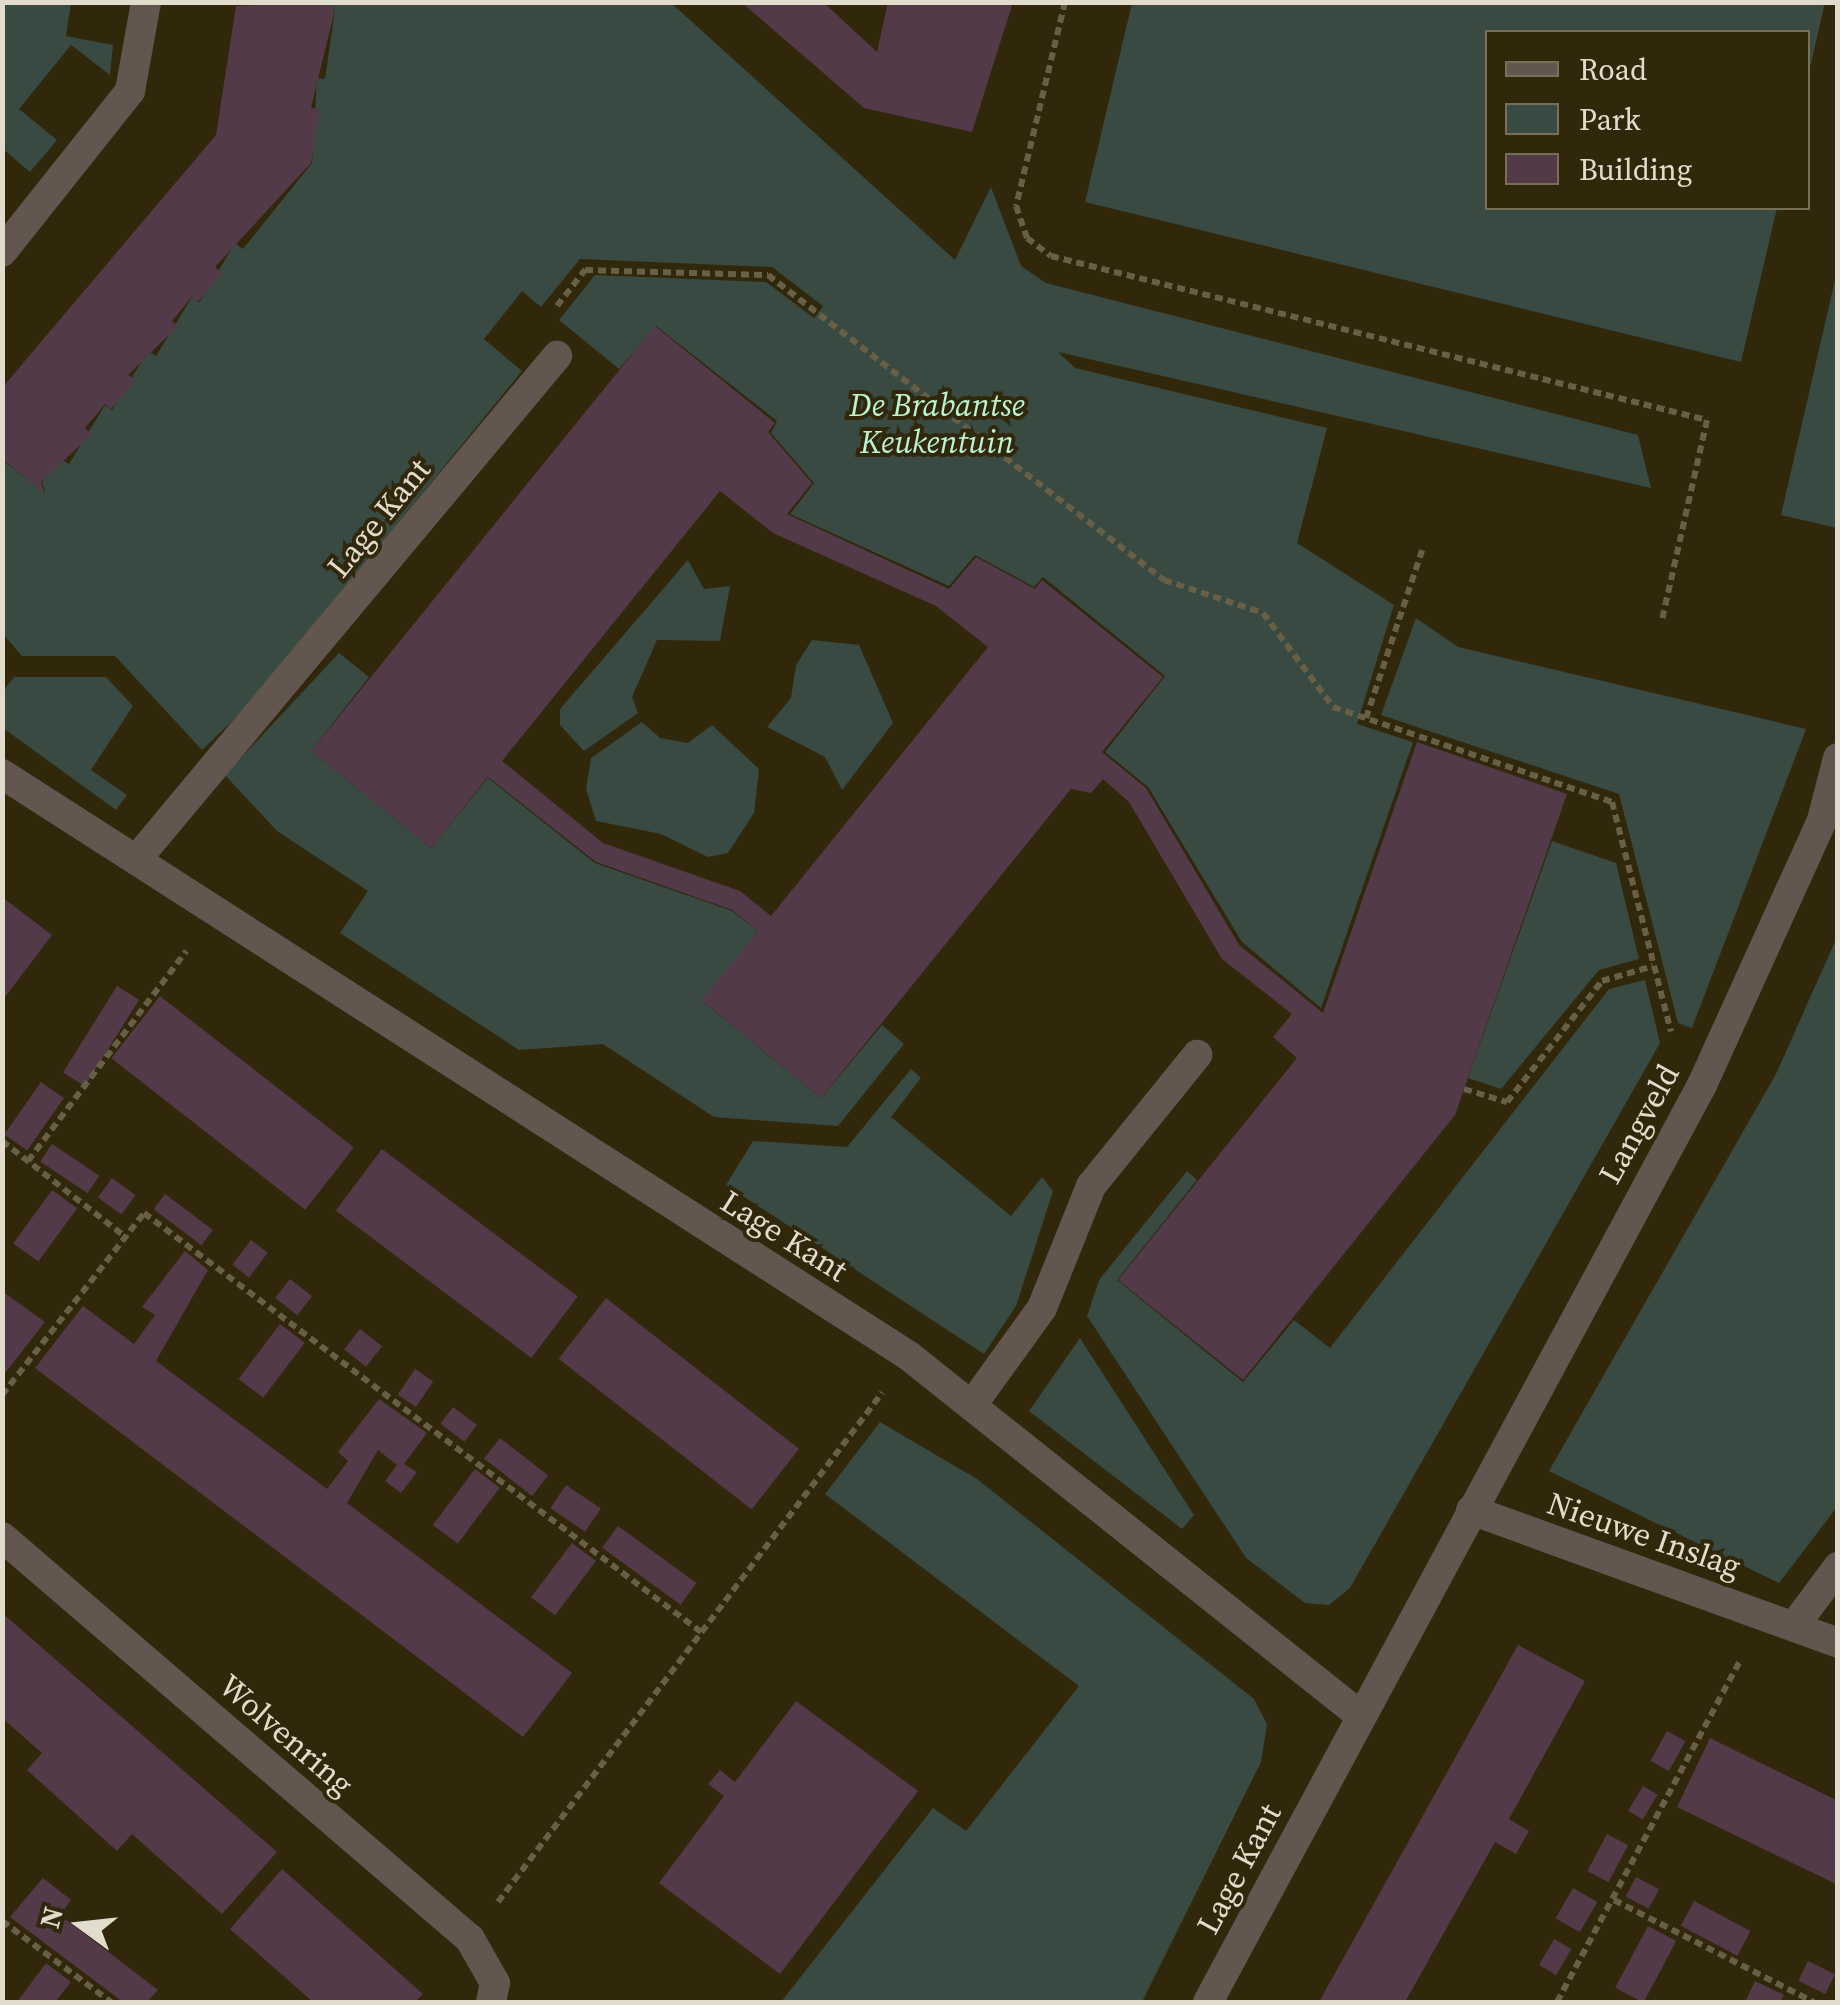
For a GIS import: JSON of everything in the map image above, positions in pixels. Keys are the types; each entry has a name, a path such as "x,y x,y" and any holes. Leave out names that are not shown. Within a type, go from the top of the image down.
{"street":[{"path":"2,252 130,91 146,2"},
{"name":"Lage Kant","path":"136,860 558,356"},
{"name":"Langveld","path":"1471,1510 1702,1085 1822,820 1838,758"},
{"name":"Lage Kant","path":"2,774 909,1356 1361,1716"},
{"path":"972,1405 1042,1308 1091,1186 1197,1055"},
{"name":"Lage Kant","path":"1208,2002 1471,1510"},
{"name":"Nieuwe Inslag","path":"1471,1510 1838,1643"},
{"name":"Wolvenring","path":"2,1538 470,1939 495,1983 491,2002"},
{"path":"1794,1626 1838,1567"}],"path":[{"path":"1064,2 1016,206 1027,238 1051,256 1708,420 1662,618"},
{"path":"558,356 551,314 585,270 768,275 1164,580 1263,613 1333,707 1612,802 1670,1030 1702,1085"},
{"path":"1366,718 1423,548"},
{"path":"28,1161 216,911"},
{"path":"1464,1089 1507,1102 1602,981 1653,966"},
{"path":"2,1141 127,1238"},
{"path":"2,1395 144,1213 704,1634"},
{"path":"470,1939 704,1634 909,1356"},
{"path":"1556,2002 1764,1614"},
{"path":"1614,1900 1813,2002"},
{"path":"2,1921 112,2002"}],"green space":[{"name":"De Brabantse Keukentuin","path":"670,2 955,260 991,187 1021,266 1046,283 1638,435 1651,488 1058,352 1075,368 1327,428 1297,543 1394,605 1357,724 1413,742 1321,1008 1242,942 1148,787 1105,752 1165,676 1043,577 1034,587 975,555 949,586 790,514 814,483 771,433 777,421 656,326 619,369 559,320 595,275 766,282 814,318 823,306 772,267 580,259 541,307 522,291 484,339 522,371 253,701 202,750 115,656 22,656 3,634 2,460 45,493 42,482 61,459 69,464 105,405 112,410 148,351 156,356 192,297 199,303 235,243 243,249 312,163 317,78 325,79 335,9 328,3"},
{"path":"2,3 71,3 66,36 113,45 110,75 71,45 19,109 57,140 30,172 3,149"},
{"path":"1132,3 1825,3 1810,67 1810,30 1485,30 1485,210 1777,210 1741,362 1085,202"},
{"path":"1837,271 1838,528 1781,515"},
{"path":"688,560 704,589 730,586 720,641 657,640 632,697 638,713 584,751 560,725 560,709"},
{"path":"1416,618 1458,647 1806,729 1692,1028 1678,1023 1619,794 1381,715"},
{"path":"812,640 859,645 893,723 842,790 825,757 767,727 791,698 796,665"},
{"path":"339,653 369,677 311,751 431,848 488,778 595,863 732,911 758,931 702,1001 821,1098 882,1025 904,1044 838,1126 714,1117 603,1044 519,1050 340,933 368,891 277,831 225,775"},
{"path":"14,677 106,677 133,706 91,770 127,795 116,810 3,728 3,691"},
{"path":"642,722 660,738 688,743 712,725 759,769 754,813 728,853 708,857 661,834 596,821 586,789 591,758"},
{"path":"1552,841 1616,863 1639,959 1599,970 1501,1089 1468,1078"},
{"path":"1837,937 1837,1507 1779,1583 1549,1471 1776,1074"},
{"path":"1645,980 1660,1043 1350,1588 1329,1605 1305,1603 1246,1558 1087,1316 1099,1280 1187,1171 1197,1180 1117,1280 1243,1382 1294,1320 1330,1348 1609,989"},
{"path":"911,1069 921,1078 891,1117 1011,1216 1042,1177 1053,1191 1016,1306 984,1354 726,1185 753,1141 847,1147"},
{"path":"1080,1338 1194,1515 1182,1529 1029,1411"},
{"path":"880,1422 977,1479 1254,1699 1267,1724 1261,1762 1142,2002 781,2002 933,1808 966,1831 1079,1686 825,1494"}],"building":[{"path":"327,2 335,9 311,108 320,109 311,163 215,267 222,273 198,302 192,297 172,321 178,326 128,375 136,380 111,409 105,404 85,428 92,434 41,482 44,493 2,459 2,388 216,135 236,6"},
{"path":"741,2 823,2 877,52 888,2 1013,2 972,132 864,108"},
{"path":"655,326 775,423 768,432 812,483 787,514 949,589 976,557 1035,589 1042,580 1163,677 1102,752 1146,788 1239,945 1323,1013 1417,742 1567,794 1455,1115 1243,1380 1118,1280 1297,1058 1273,1037 1292,1014 1222,959 1129,802 1103,779 1091,793 1071,789 821,1098 701,1000 758,931 732,910 596,862 488,777 431,848 311,751","holes":["720,491 773,533 936,606 988,647 771,916 740,891 603,843 502,761"]},
{"path":"2,897 52,935 2,1001"},
{"path":"117,986 139,1000 85,1086 63,1073"},
{"path":"160,996 354,1147 305,1210 111,1058"},
{"path":"41,1082 64,1098 27,1150 4,1134"},
{"path":"52,1144 99,1176 88,1193 40,1161"},
{"path":"382,1149 578,1296 531,1358 336,1210"},
{"path":"112,1178 135,1195 121,1214 98,1197"},
{"path":"52,1190 77,1208 38,1262 13,1243"},
{"path":"165,1194 213,1230 201,1245 154,1209"},
{"path":"251,1240 268,1253 249,1277 232,1265"},
{"path":"185,1251 208,1270 156,1361 327,1489 348,1461 338,1452 379,1399 427,1433 404,1464 417,1472 401,1493 385,1481 397,1465 378,1450 347,1503 572,1673 523,1737 35,1368 83,1306 134,1344 155,1315 142,1307"},
{"path":"290,1279 312,1296 297,1315 275,1298"},
{"path":"2,1291 45,1322 2,1377"},
{"path":"606,1298 799,1449 752,1510 559,1359"},
{"path":"280,1324 305,1343 263,1398 238,1379"},
{"path":"360,1329 382,1346 366,1367 344,1349"},
{"path":"415,1369 433,1381 416,1407 398,1395"},
{"path":"453,1407 477,1425 464,1442 440,1424"},
{"path":"500,1438 548,1476 532,1496 484,1458"},
{"path":"475,1469 500,1488 458,1544 433,1525"},
{"path":"566,1485 601,1508 585,1532 550,1508"},
{"path":"618,1526 696,1583 681,1605 602,1548"},
{"path":"572,1543 596,1561 555,1615 531,1597"},
{"path":"2,1613 277,1852 222,1914 132,1834 117,1851 27,1770 42,1753 2,1718"},
{"path":"1518,1645 1585,1681 1509,1819 1529,1831 1516,1854 1495,1842 1405,2002 1319,2002"},
{"path":"796,1701 918,1791 780,1974 659,1883 724,1796 708,1784 720,1770 735,1782"},
{"path":"1667,1731 1685,1741 1669,1771 1651,1761"},
{"path":"1710,1738 1838,1801 1838,1885 1677,1807"},
{"path":"1643,1786 1658,1795 1643,1820 1628,1811"},
{"path":"1607,1834 1628,1845 1608,1882 1587,1871"},
{"path":"282,1869 423,1994 415,2002 313,2002 230,1929"},
{"path":"1636,1877 1659,1889 1649,1909 1626,1896"},
{"path":"43,1878 71,1900 60,1915 158,1990 147,2002 123,2002 10,1917"},
{"path":"1573,1888 1597,1902 1580,1932 1556,1918"},
{"path":"1694,1901 1751,1931 1737,1956 1681,1926"},
{"path":"1648,1926 1676,1941 1644,2002 1615,1988"},
{"path":"1554,1939 1571,1949 1556,1975 1539,1965"},
{"path":"1808,1961 1835,1974 1825,1994 1798,1981"},
{"path":"46,1963 71,1982 55,2002 17,2002"},
{"path":"1755,1981 1784,1995 1780,2002 1745,2002"}]}
